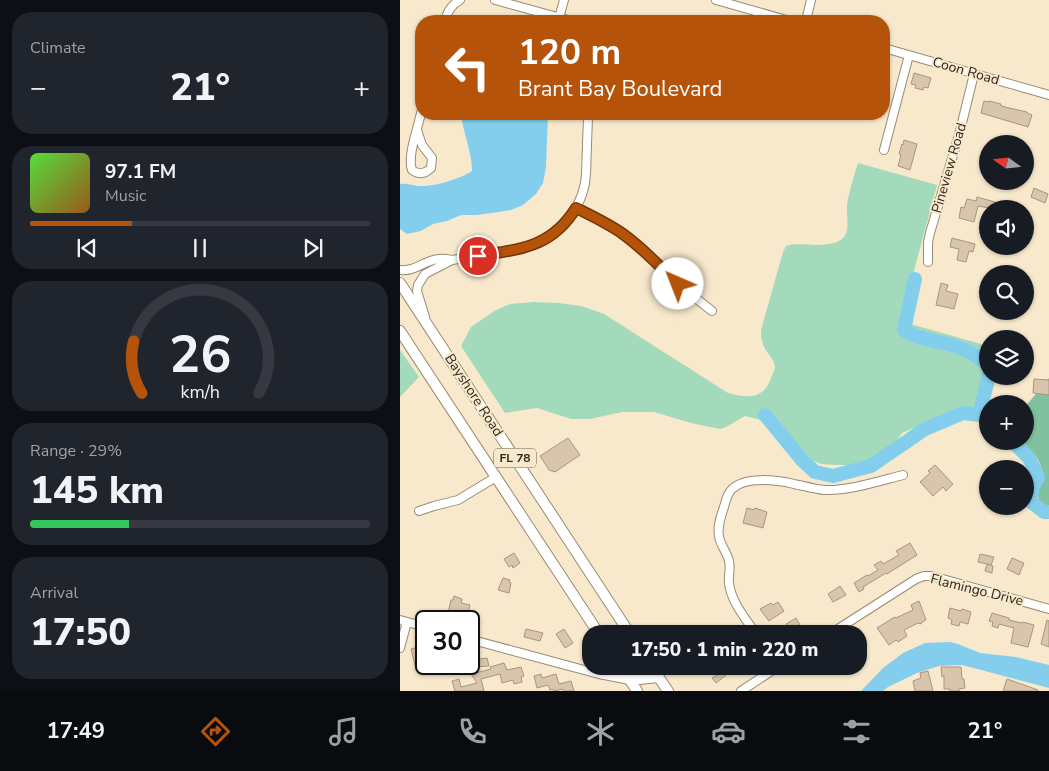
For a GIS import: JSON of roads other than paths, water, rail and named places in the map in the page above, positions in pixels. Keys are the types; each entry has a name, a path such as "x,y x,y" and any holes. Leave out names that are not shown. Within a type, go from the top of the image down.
{"main road":[{"name":"Bayshore Road","path":"400,283 624,625"},
{"name":"Bayshore Road","path":"400,331 593,625"},
{"path":"627,675 637,691"},
{"path":"630,680 658,676 668,691"}],"street":[{"path":"447,15 452,5 460,0"},
{"path":"495,0 548,15"},
{"path":"560,15 564,0"},
{"path":"716,0 769,15"},
{"path":"807,15 811,0"},
{"name":"Coon Road","path":"890,50 1049,95"},
{"path":"884,150 909,55"},
{"name":"Pineview Road","path":"928,262 930,233 959,135 974,74"},
{"path":"417,130 422,145 432,158 431,168 426,173 415,172 410,166 410,160 417,130 419,120"},
{"path":"427,323 417,291 418,285 425,274 452,260 522,249 554,233 562,226 576,208 585,185 588,120"},
{"path":"576,208 621,232 652,258 678,284 712,311"},
{"path":"400,270 411,270 438,258 452,260"},
{"path":"750,625 730,591 730,561 718,534 727,497 732,489 747,481 762,480 792,483 818,490 827,490 857,486 903,475"},
{"path":"419,511 458,500 496,477"},
{"name":"Flamingo Drive","path":"844,625 916,579 924,576 932,576 1049,609"},
{"path":"400,648 403,621"},
{"path":"480,642 599,674 630,680"},
{"path":"741,691 766,675"}],"water":[{"path":"462,120 548,120 546,167 543,183 536,194 523,205 511,210 477,215 461,215 433,224 421,231 407,234 400,229 400,184 419,186 439,184 454,180 472,171 471,157"},
{"path":"950,642 980,653 1016,657 1049,665 1049,688 962,665 939,666 917,673 883,691 861,691 883,668 903,653 925,643"}],"waterway":[{"path":"915,279 904,330 916,336 960,348 979,358"},
{"path":"984,395 987,385"},
{"path":"765,415 802,460 815,472 833,476 871,466 925,429 963,413 979,415"},
{"path":"1021,450 1029,458 1038,477 1033,486 1030,501 1044,512 1049,512"}]}
